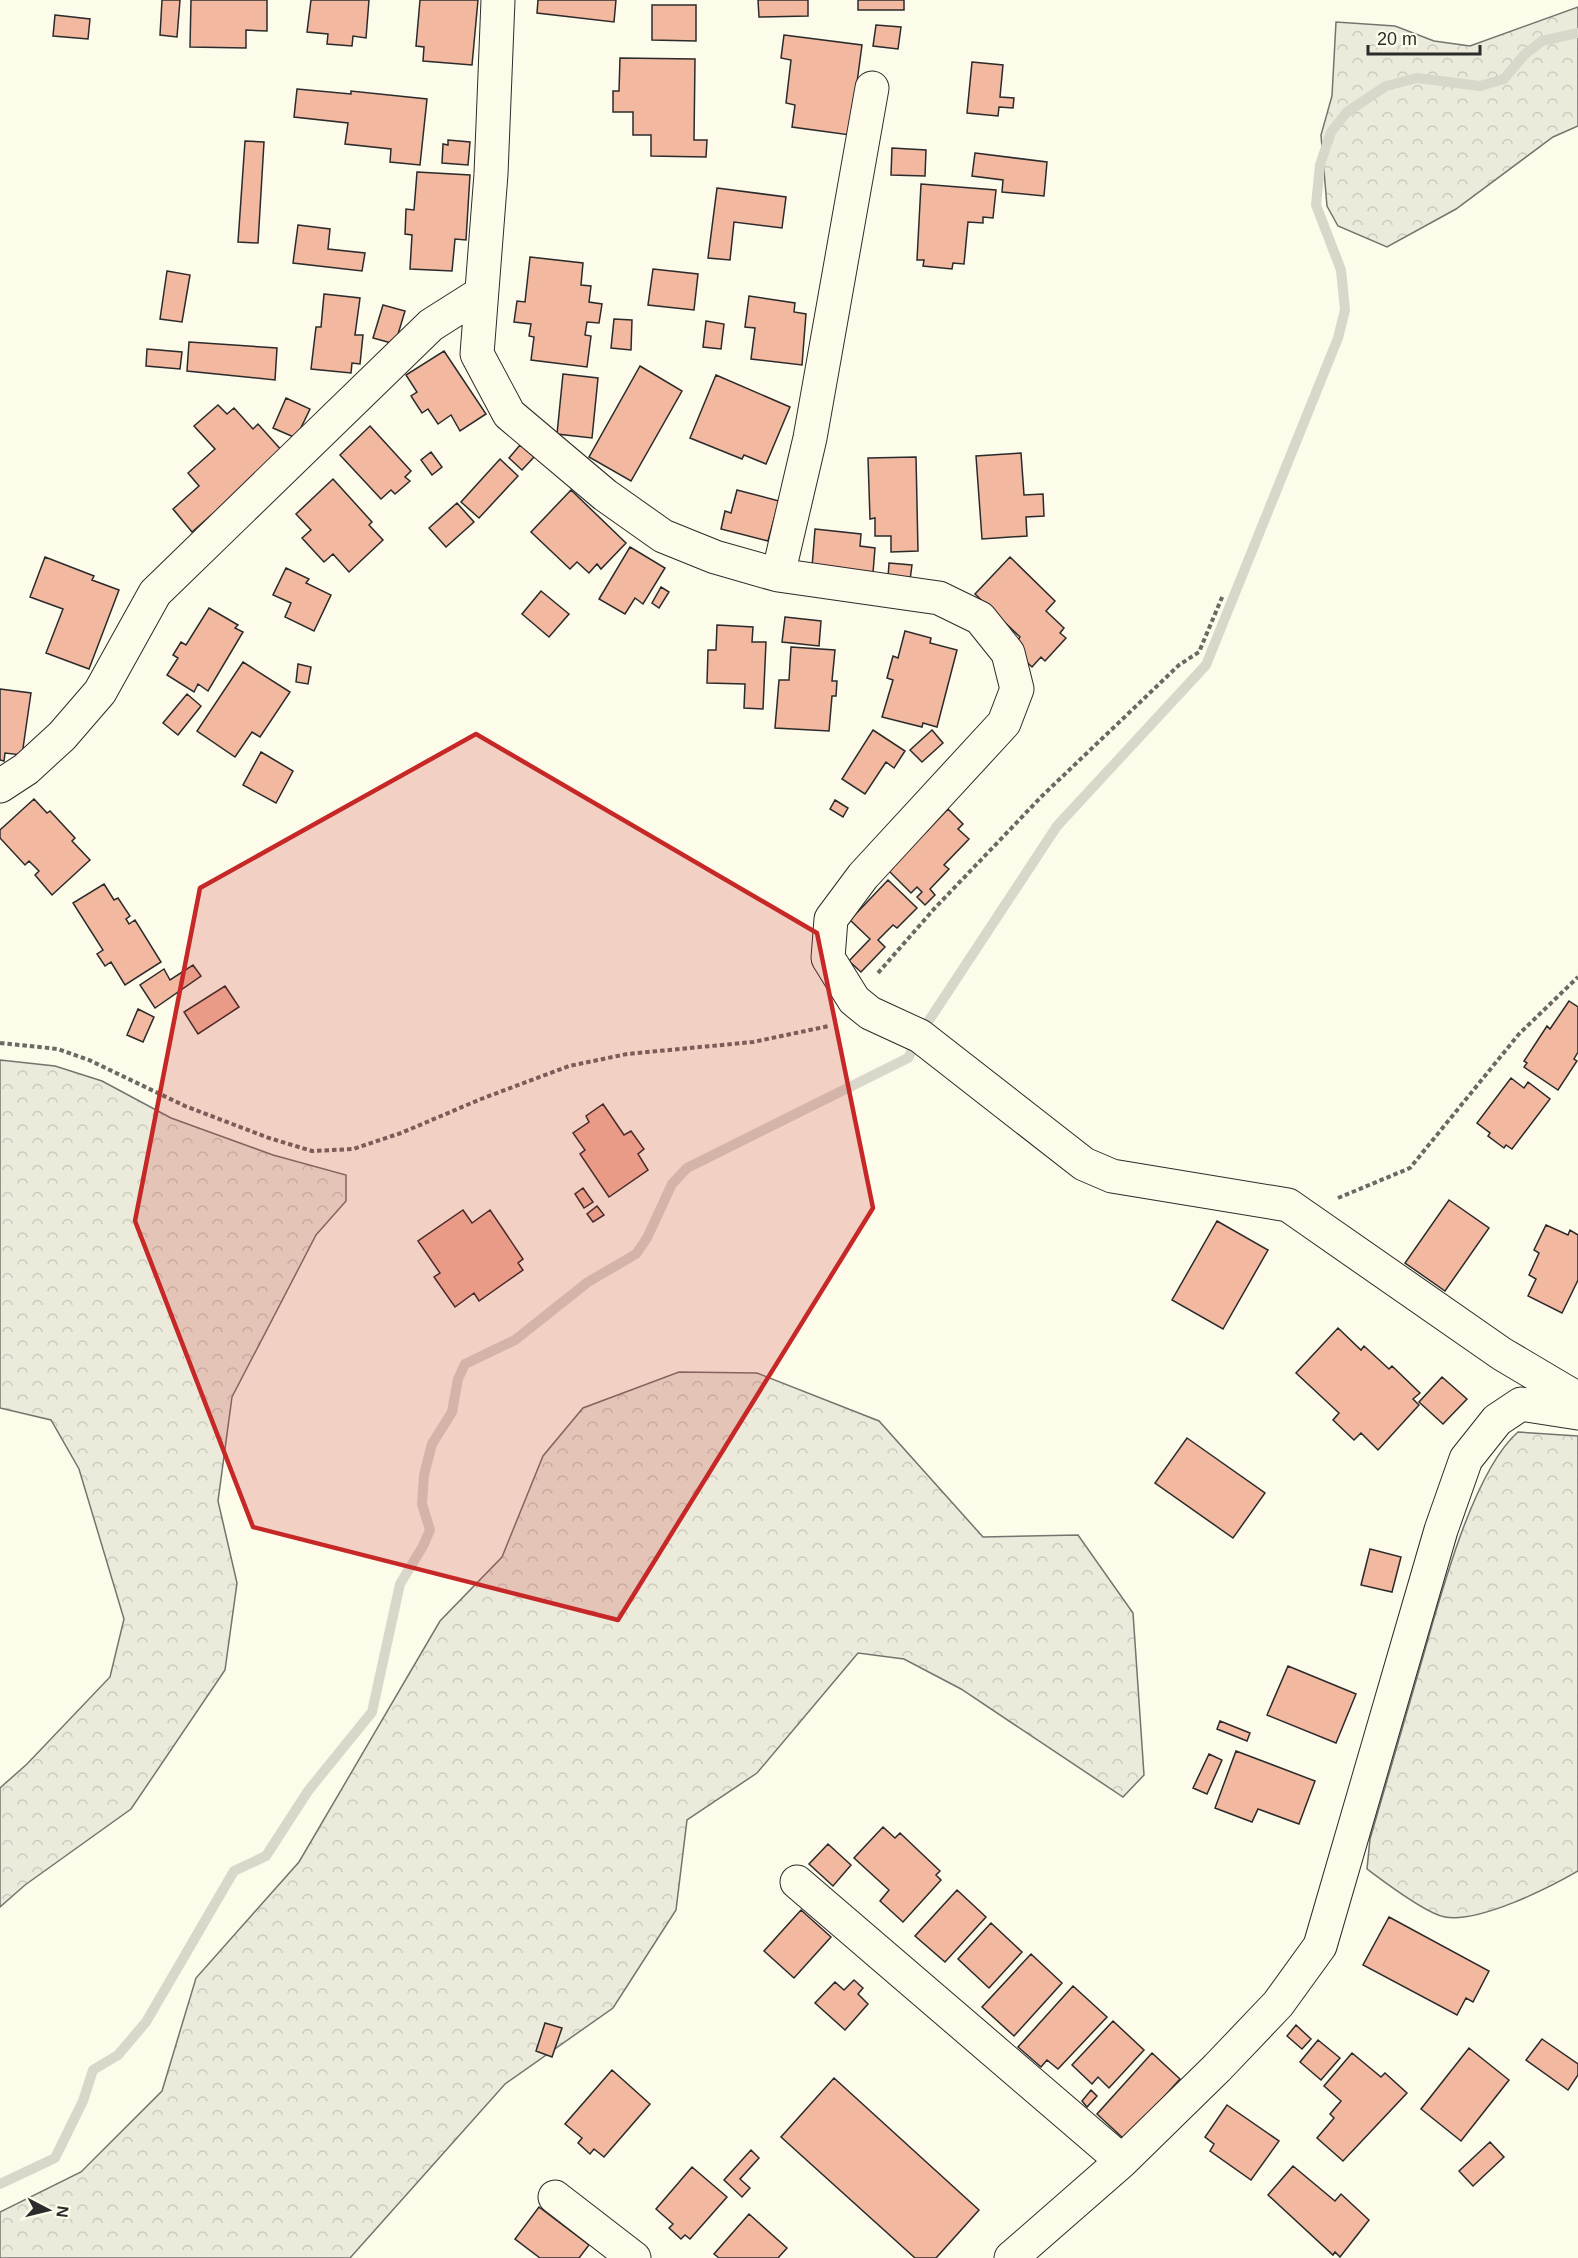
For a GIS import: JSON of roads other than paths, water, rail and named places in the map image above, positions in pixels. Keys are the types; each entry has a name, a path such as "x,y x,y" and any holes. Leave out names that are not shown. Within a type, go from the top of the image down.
{"street":[{"path":"498,0 491,174 477,354 509,414 605,495 663,536 715,557 778,575 939,598 980,618 1008,653 1017,689 1004,723 863,876 831,919 828,958 862,1007 920,1036 1084,1164 1112,1176 1288,1205 1502,1354 1578,1400"},
{"path":"778,575 810,438 872,88"},
{"path":"0,786 26,769 62,736 100,692 156,593 431,325 480,294"},
{"path":"1011,2258 1122,2161 1278,2004 1320,1946 1441,1530 1466,1459 1497,1420 1521,1404 1578,1413"},
{"path":"797,1882 1122,2161"},
{"path":"555,2197 634,2258"}],"waterway":[{"path":"0,2184 55,2158 83,2101 93,2070 118,2055 146,2022 234,1871 266,1856 308,1791 372,1712 400,1584 430,1530 422,1504 424,1475 432,1444 452,1412 458,1379 465,1364 515,1340 588,1282 636,1254 647,1238 672,1184 687,1168 908,1058 926,1025 1057,826 1206,665 1338,338 1345,310 1341,270 1316,205 1320,165 1331,132 1347,112 1386,86 1417,78 1480,86 1504,79 1524,55 1542,41 1578,33"}]}
